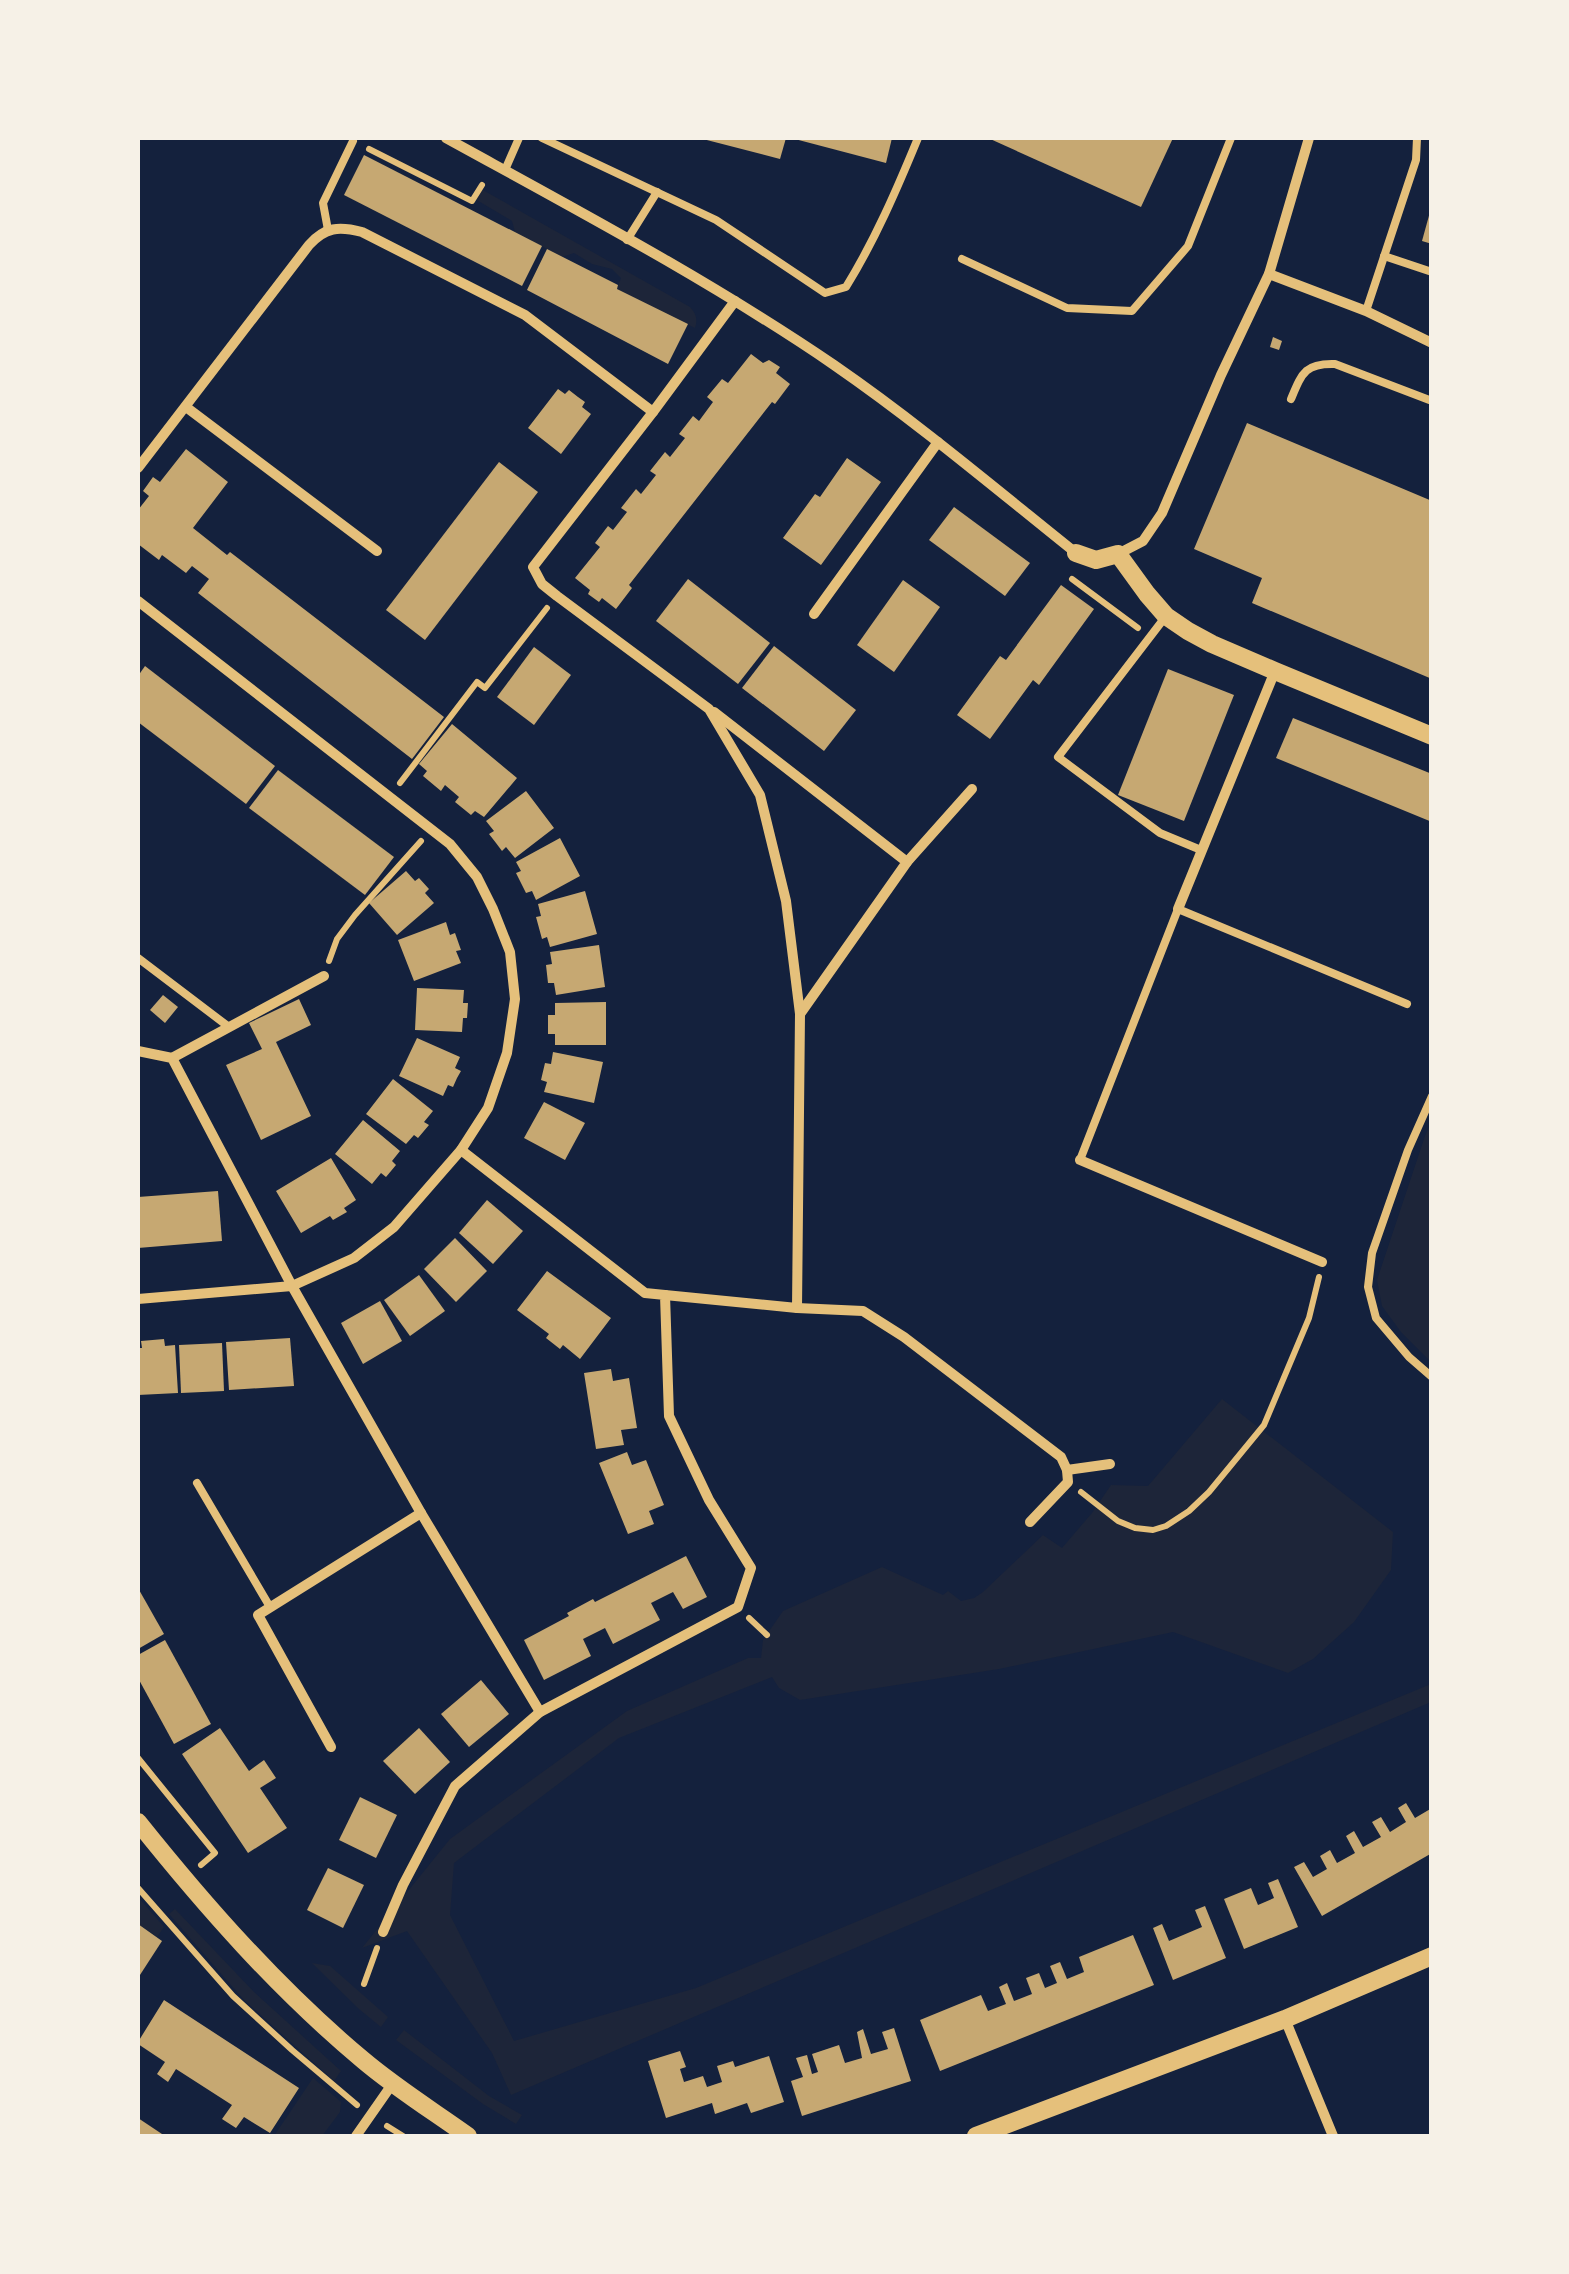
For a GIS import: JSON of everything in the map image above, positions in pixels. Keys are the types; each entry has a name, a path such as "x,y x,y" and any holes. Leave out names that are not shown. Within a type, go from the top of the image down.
{"street":[{"path":"446,138 735,301 847,374 1076,552 1096,560 1143,541 1162,513 1269,274 1309,138"},
{"path":"138,468 309,245 319,234 333,228 362,232 524,315 653,412"},
{"path":"1269,274 1432,343"},
{"path":"735,301 533,567 542,584 557,596 907,862"},
{"path":"186,407 376,551"},
{"path":"814,614 938,442"},
{"path":"1118,554 1166,616 1212,644 1432,736"},
{"path":"138,601 450,844 477,877 493,909 510,952 515,999 506,1054 488,1108 462,1150 394,1227 354,1258 292,1286 138,1299"},
{"path":"1178,909 1275,671"},
{"path":"709,708 760,796 786,900 800,1014 797,1308"},
{"path":"800,1014 907,862 972,789"},
{"path":"138,1051 172,1058 324,976"},
{"path":"172,1058 292,1286 540,1712"},
{"path":"462,1150 645,1293 863,1311 904,1337 1061,1457 1068,1476"},
{"path":"1080,1160 1322,1262"},
{"path":"383,1932 455,1786 540,1712 738,1607 751,1568 710,1500 670,1416 665,1295"},
{"path":"1030,1522 1068,1476 1110,1464"},
{"path":"330,1747 258,1614 421,1512"},
{"path":"138,1822 184,1880 257,1960 332,2033 393,2083 468,2136"},
{"path":"976,2136 1285,2019 1432,1956"},
{"path":"1285,2019 1333,2136"},
{"path":"356,2136 393,2083"}],"lane":[{"path":"505,170 519,138"},
{"path":"542,138 716,220 825,293 846,287 863,260 918,138"},
{"path":"962,259 1067,308 1132,311 1188,246 1231,138"},
{"path":"1366,312 1416,160 1416,138"},
{"path":"328,230 323,203 353,141"},
{"path":"628,240 657,192"},
{"path":"1384,256 1432,272"},
{"path":"1291,398 1300,378 1318,363 1334,364 1432,401"},
{"path":"1166,616 1058,757 1160,833 1201,850"},
{"path":"1080,1160 1178,909 1406,1004"},
{"path":"138,958 229,1027"},
{"path":"1432,1096 1408,1150 1372,1253 1368,1287 1376,1318 1432,1377"},
{"path":"198,1483 270,1608"}],"path":[{"path":"353,141 472,201 482,184"},
{"path":"416,762 478,682 484,688 557,596"},
{"path":"337,939 402,861"},
{"path":"1068,1476 1118,1521 1135,1528 1153,1530 1166,1526 1189,1510 1210,1492 1264,1426 1309,1318 1322,1262"},
{"path":"138,1758 215,1853"},
{"path":"138,1888 233,1996 370,2115"},
{"path":"155,1906 166,1897"},
{"path":"364,1984 383,1932"}],"shaded area":[{"path":"481,189 690,307 696,317 695,328 617,289 621,278 612,269 592,264 574,253 562,257 515,232 512,221 475,199"},
{"path":"1431,1123 1431,1362 1382,1306 1377,1280"},
{"path":"1222,1399 1393,1532 1391,1570 1354,1622 1313,1659 1288,1673 1173,1632 999,1669 800,1700 779,1688 772,1677 619,1738 454,1863 450,1915 514,2041 696,1988 1431,1684 1431,1702 511,2095 492,2053 407,1931 362,1948 450,1839 627,1711 748,1658 761,1658 763,1640 783,1611 882,1567 943,1595 948,1591 961,1601 974,1598 1043,1535 1062,1548 1111,1485 1148,1486"},
{"path":"138,1897 164,1927 157,1937 138,1924"},
{"path":"175,1909 254,1992 341,2071 334,2081 244,2000 169,1914"},
{"path":"312,1963 330,1966 388,2017 381,2027 359,2009"},
{"path":"404,2030 489,2096 522,2115 516,2124 396,2040"},
{"path":"313,2078 341,2102 340,2112 322,2136 274,2136"}],"building":[{"path":"699,138 786,138 780,159"},
{"path":"791,138 892,138 886,163"},
{"path":"988,138 1173,138 1141,207"},
{"path":"364,155 542,246 522,286 344,195"},
{"path":"1432,212 1432,244 1422,241"},
{"path":"547,249 688,324 668,364 527,290"},
{"path":"1273,337 1282,341 1279,350 1270,347"},
{"path":"751,354 763,363 769,360 780,367 776,373 790,384 629,585 632,588 616,609 602,598 599,602 575,578 600,547 595,543 608,526 613,530 627,512 621,508 636,489 641,494 656,475 650,471 665,452 670,457 685,438 679,434 693,416 699,421 713,402 707,397 722,379 728,383"},
{"path":"558,389 565,394 569,390 585,402 582,407 591,414 561,454 528,428"},
{"path":"1247,423 1432,501 1432,679 1252,603 1262,578 1194,549"},
{"path":"186,449 228,482 193,528 227,555 230,552 444,717 412,759 198,593 209,579 192,566 186,573 162,555 159,560 138,544 138,510 149,496 143,491 153,477 160,482"},
{"path":"847,458 881,482 821,565 783,538 815,494 820,497"},
{"path":"499,462 538,492 425,640 386,610"},
{"path":"954,507 1030,563 1005,596 929,540"},
{"path":"688,579 770,643 738,684 656,621"},
{"path":"903,580 940,607 894,672 857,645"},
{"path":"1061,585 1094,609 1039,685 1033,680 990,739 957,715 1000,656 1006,660"},
{"path":"774,646 856,710 824,751 742,688"},
{"path":"534,647 571,675 534,725 497,697"},
{"path":"145,666 275,766 246,804 138,722 138,676"},
{"path":"1168,669 1234,695 1184,821 1118,795"},
{"path":"1293,718 1432,774 1432,822 1276,758"},
{"path":"452,724 517,778 484,817 475,811 471,815 455,802 459,797 445,785 441,791 423,776 427,771 419,764"},
{"path":"278,770 394,857 365,895 249,808"},
{"path":"526,791 554,828 515,858 506,847 502,851 489,834 494,831 486,821"},
{"path":"560,838 580,876 536,900 532,891 526,893 516,873 521,871 516,862"},
{"path":"406,871 429,889 425,893 434,903 397,935 369,903"},
{"path":"585,891 597,934 550,947 547,937 542,939 536,917 541,916 538,904"},
{"path":"446,922 450,935 455,933 461,963 414,981 398,940"},
{"path":"599,945 605,987 556,995 554,983 548,983 546,965 552,964 550,952"},
{"path":"417,988 464,990 463,1003 468,1003 462,1032 415,1030"},
{"path":"163,995 178,1007 165,1023 150,1010"},
{"path":"299,999 311,1025 276,1042 311,1116 261,1140 226,1065 262,1049 249,1023"},
{"path":"606,1002 606,1045 555,1045 555,1034 548,1034 548,1015 555,1015 555,1003"},
{"path":"417,1038 460,1057 455,1068 461,1071 443,1096 399,1076"},
{"path":"553,1052 603,1062 594,1103 544,1092 547,1082 541,1080 545,1063 551,1064"},
{"path":"393,1079 433,1111 424,1122 429,1125 418,1138 414,1135 406,1144 366,1114"},
{"path":"544,1102 585,1123 565,1160 524,1138"},
{"path":"363,1120 400,1151 392,1161 396,1165 386,1177 381,1173 372,1184 335,1154"},
{"path":"331,1158 356,1200 344,1208 347,1212 333,1220 330,1216 301,1233 276,1191"},
{"path":"218,1191 222,1241 138,1248 138,1197"},
{"path":"487,1200 523,1231 493,1264 459,1233"},
{"path":"455,1238 487,1271 456,1302 424,1269"},
{"path":"547,1271 611,1318 580,1359 563,1345 560,1349 546,1338 549,1334 517,1310"},
{"path":"419,1275 445,1311 410,1336 384,1300"},
{"path":"380,1301 402,1341 363,1364 341,1323"},
{"path":"290,1338 294,1386 229,1390 226,1342"},
{"path":"164,1339 165,1346 175,1345 178,1393 138,1395 141,1341"},
{"path":"222,1343 224,1391 181,1393 179,1345"},
{"path":"611,1369 613,1381 629,1378 637,1428 621,1430 624,1445 596,1449 584,1373"},
{"path":"627,1452 632,1465 646,1460 664,1505 649,1511 654,1524 628,1534 599,1463"},
{"path":"686,1556 707,1597 683,1609 673,1592 651,1603 660,1620 613,1644 605,1628 583,1639 591,1656 544,1680 524,1640 593,1599 595,1602"},
{"path":"138,1588 164,1634 138,1649"},
{"path":"165,1640 211,1724 174,1744 138,1678 138,1655"},
{"path":"481,1680 509,1714 469,1747 441,1714"},
{"path":"220,1728 249,1771 264,1760 276,1778 260,1788 287,1828 248,1853 182,1754"},
{"path":"419,1728 450,1762 415,1794 383,1761"},
{"path":"360,1797 397,1815 376,1858 339,1840"},
{"path":"1406,1803 1415,1818 1432,1808 1432,1853 1322,1916 1294,1867 1304,1862 1313,1877 1327,1869 1320,1856 1330,1850 1337,1863 1355,1853 1346,1836 1354,1831 1363,1847 1381,1837 1372,1822 1381,1817 1390,1832 1406,1822 1398,1808"},
{"path":"328,1868 364,1885 343,1928 307,1910"},
{"path":"1278,1879 1298,1927 1244,1949 1224,1899 1251,1888 1258,1905 1274,1898 1268,1883"},
{"path":"1205,1906 1226,1958 1173,1980 1153,1928 1162,1924 1169,1941 1202,1927 1195,1910"},
{"path":"138,1924 162,1941 138,1978"},
{"path":"1133,1935 1154,1985 940,2071 920,2020 981,1995 988,2011 1006,2004 999,1987 1007,1983 1014,2001 1032,1994 1026,1978 1039,1973 1045,1988 1057,1983 1050,1966 1060,1962 1067,1979 1084,1972 1079,1957"},
{"path":"164,2000 299,2088 270,2133 244,2117 236,2128 222,2119 232,2105 176,2069 168,2082 157,2074 165,2062 138,2042"},
{"path":"894,2028 911,2081 802,2116 791,2081 803,2077 796,2058 807,2055 812,2074 818,2072 812,2054 839,2045 845,2063 862,2058 857,2032 863,2029 871,2054 888,2049 882,2032"},
{"path":"680,2051 686,2067 680,2069 684,2082 703,2076 707,2087 722,2082 717,2066 733,2061 735,2067 769,2056 784,2102 751,2113 747,2103 715,2114 712,2103 666,2118 648,2061"},
{"path":"138,2118 165,2136 138,2136"}]}
